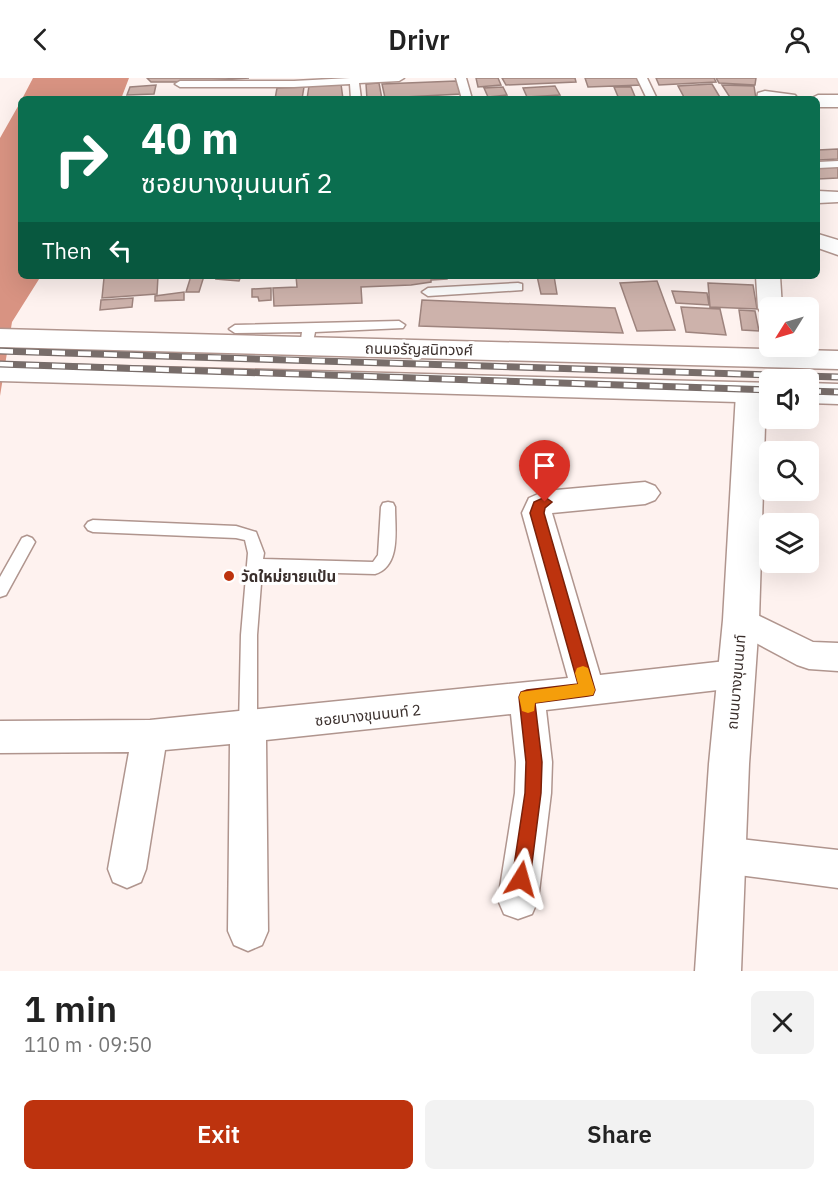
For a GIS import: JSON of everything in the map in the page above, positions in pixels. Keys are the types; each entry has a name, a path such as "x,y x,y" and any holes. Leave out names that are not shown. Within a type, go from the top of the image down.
{"main road":[{"name":"ถนนจรัญสนิทวงศ์","path":"0,339 159,343 307,337 759,352"},
{"name":"ถนนจรัญสนิทวงศ์","path":"813,357 838,360"},
{"path":"0,372 759,393"},
{"path":"819,393 838,394"},
{"name":"ถนนบางขุนนนท์","path":"718,971 735,674 759,405"}],"street":[{"path":"764,91 779,96"},
{"path":"813,92 838,101"},
{"path":"820,242 838,248"},
{"path":"768,279 769,297"},
{"path":"588,690 537,513 539,506 545,502 645,493"},
{"path":"741,620 809,655 838,657"},
{"name":"ซอยบางขุนนนท์ 2","path":"0,737 150,736 735,674"},
{"path":"518,900 533,793 534,762 527,697"},
{"path":"248,727 248,931"},
{"path":"127,869 150,736"},
{"path":"723,855 838,868"}],"lane":[{"path":"180,84 399,78"},
{"path":"461,78 466,96"},
{"path":"642,78 651,96"},
{"path":"255,81 270,96"},
{"path":"354,81 356,96"},
{"path":"820,165 838,164"},
{"path":"455,279 458,290"},
{"path":"428,292 518,287"},
{"path":"235,329 307,337 399,325"},
{"path":"255,565 375,568 382,564 386,555 388,507"},
{"path":"93,526 245,533 251,536 254,541 255,565 249,634 248,727"},
{"path":"0,591 27,542"}],"shaded area":[{"path":"33,78 129,78 122,96 24,96"},
{"path":"18,106 18,279 39,279 12,322 0,396 0,138"}],"building":[{"path":"147,78 249,78 209,82 151,82"},
{"path":"476,78 498,78 501,85 478,87"},
{"path":"502,78 575,78 576,82 506,85"},
{"path":"585,78 638,78 642,85 588,87"},
{"path":"656,78 714,78 716,82 659,85"},
{"path":"716,78 756,78 755,85 719,83"},
{"path":"456,81 461,94 385,96 382,84"},
{"path":"379,83 381,96 367,96 366,84"},
{"path":"341,84 343,96 307,96 309,86"},
{"path":"712,84 719,96 683,96 678,86"},
{"path":"156,85 154,94 127,95 130,87"},
{"path":"722,85 754,86 756,96 729,96"},
{"path":"555,86 560,95 527,96 523,88"},
{"path":"304,87 302,96 276,96 277,88"},
{"path":"503,87 507,95 488,96 484,88"},
{"path":"614,87 631,87 635,96 618,96"},
{"path":"838,149 838,159 820,160 820,150"},
{"path":"838,167 838,178 820,179 820,168"},
{"path":"104,279 158,279 157,294 102,298"},
{"path":"190,279 203,279 199,292 186,292"},
{"path":"216,279 240,279 239,281"},
{"path":"296,279 447,279 411,285 361,287 362,303 274,306 273,288 297,287"},
{"path":"538,279 554,279 557,294 541,294"},
{"path":"657,281 675,330 637,331 620,283"},
{"path":"708,283 753,285 757,309 710,307"},
{"path":"271,288 271,300 259,301 258,297 252,297 252,289"},
{"path":"672,291 707,293 709,305 676,303"},
{"path":"184,292 184,300 155,301 155,296"},
{"path":"133,298 132,307 100,310 101,300"},
{"path":"422,300 615,308 623,333 419,326"},
{"path":"681,307 720,309 726,335 686,332"},
{"path":"739,310 755,311 759,331 742,330"}],"railway":[{"path":"0,351 838,377"},
{"path":"0,364 759,390"},
{"path":"819,391 838,392"}],"slow traffic":[{"path":"528,706 527,697 588,690 583,673"}],"place":[{"name":"วัดใหม่ยายแป้น","path":"229,576"}],"route":[{"path":"521,879 533,793 534,762 527,697 588,690 537,513 539,506 545,502"}]}
